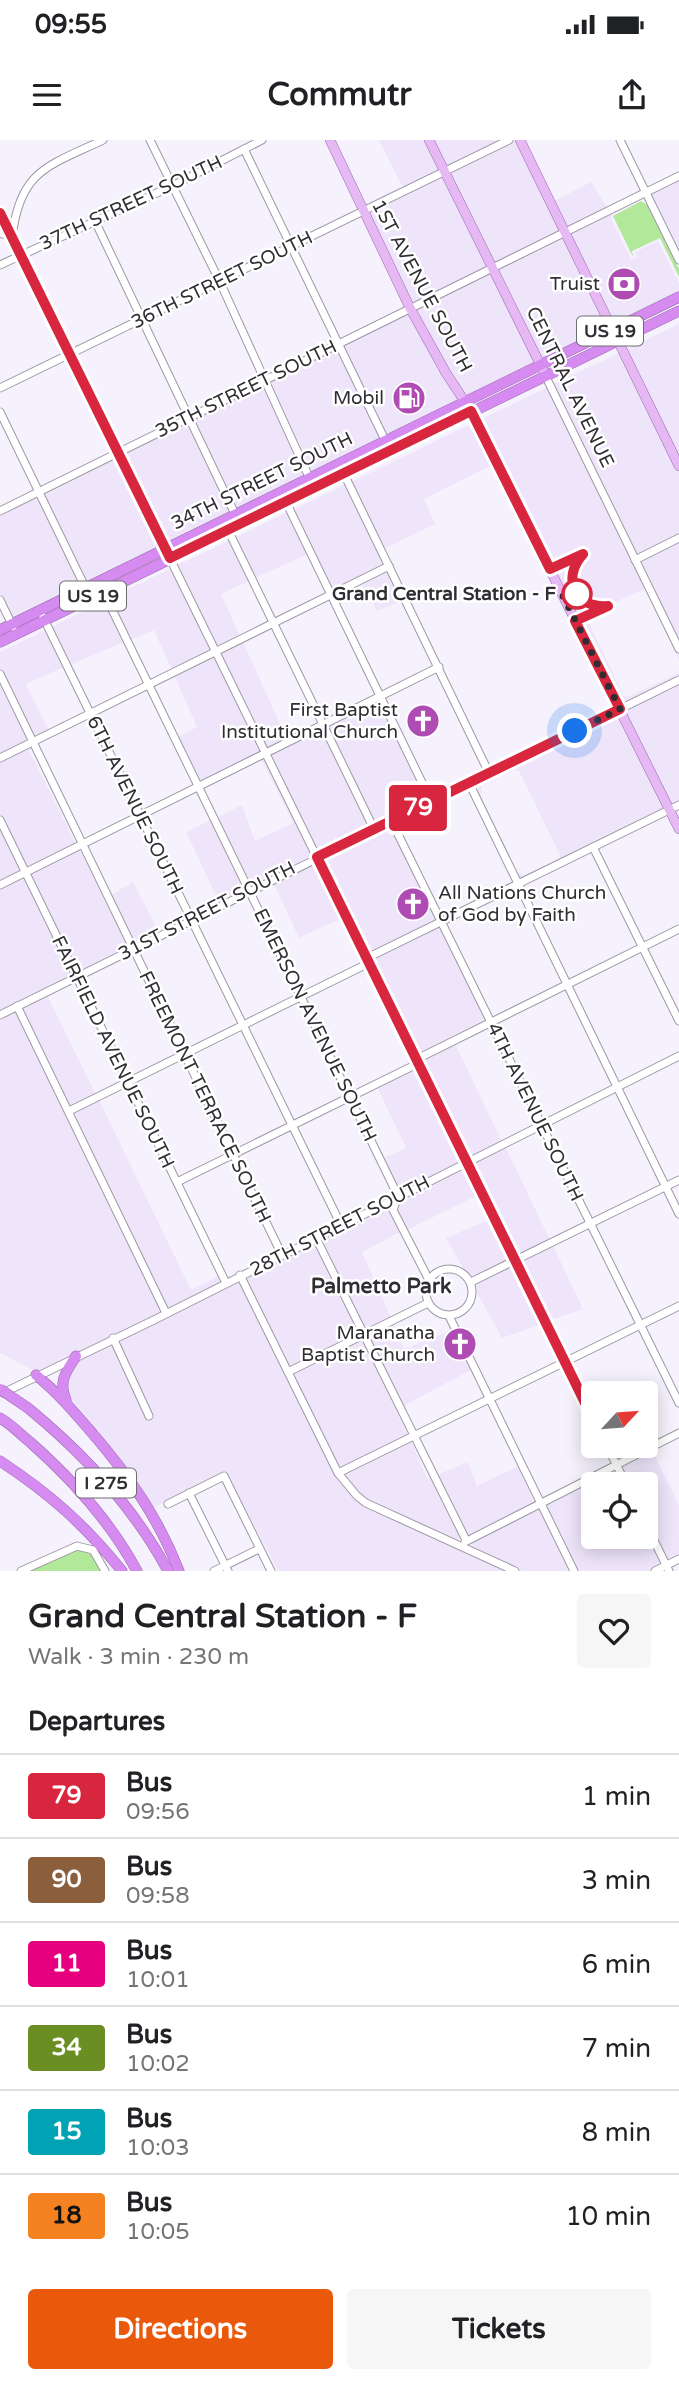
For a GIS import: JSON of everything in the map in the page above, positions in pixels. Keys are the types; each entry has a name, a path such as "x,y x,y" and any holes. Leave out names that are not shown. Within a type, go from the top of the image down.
{"highway":[{"name":"US 19","path":"540,365 679,297"},
{"name":"US 19","path":"545,375 679,311"},
{"name":"34TH STREET SOUTH","path":"0,642 14,629 168,553 235,514 540,365"},
{"name":"34TH STREET SOUTH","path":"168,553 228,530 545,375"},
{"path":"406,443 407,437 429,426 428,419"},
{"path":"344,474 348,466 379,451 382,442"},
{"path":"274,508 278,501 305,488 309,477"},
{"name":"34TH STREET SOUTH","path":"0,631 14,629"},
{"path":"69,1406 61,1386 63,1376 76,1356"},
{"path":"36,1375 69,1406 137,1489 169,1545 179,1571"},
{"name":"I 275","path":"0,1392 28,1409 65,1439 117,1494 168,1571"},
{"name":"I 275","path":"3,1419 49,1459 78,1489 99,1513 137,1571"},
{"path":"0,1461 52,1497 84,1527 122,1571"}],"main road":[{"name":"1ST AVENUE SOUTH","path":"330,140 410,308 446,373 471,411 679,829"},
{"name":"CENTRAL AVENUE","path":"429,140 545,375"},
{"path":"520,140 679,466"}],"street":[{"path":"12,237 15,211 29,184 54,163 103,140"},
{"path":"150,140 220,282 309,477"},
{"name":"37TH STREET SOUTH","path":"0,265 172,186 262,140"},
{"name":"36TH STREET SOUTH","path":"0,388 509,140"},
{"path":"620,140 679,260"},
{"path":"244,149 382,442"},
{"name":"35TH STREET SOUTH","path":"0,511 679,176"},
{"path":"0,213 581,1395"},
{"path":"95,221 235,514"},
{"path":"0,233 12,237"},
{"name":"CENTRAL AVENUE","path":"545,375 679,649"},
{"path":"0,412 88,593"},
{"path":"344,474 489,772"},
{"path":"286,502 431,801"},
{"path":"228,530 374,829"},
{"path":"635,560 679,538"},
{"path":"0,758 389,566"},
{"name":"EMERSON AVENUE SOUTH","path":"101,587 398,1196 393,1210 429,1280"},
{"path":"0,600 14,629"},
{"name":"6TH AVENUE SOUTH","path":"42,615 341,1225"},
{"path":"0,885 439,667"},
{"name":"FREEMONT TERRACE SOUTH","path":"0,674 282,1255"},
{"name":"31ST STREET SOUTH","path":"0,1014 679,680"},
{"path":"469,783 679,1214"},
{"path":"69,1111 244,1026 441,922 679,805"},
{"name":"FAIRFIELD AVENUE SOUTH","path":"0,820 226,1283"},
{"name":"4TH AVENUE SOUTH","path":"391,820 679,1403"},
{"path":"593,847 679,1021"},
{"path":"177,1182 679,929"},
{"path":"17,1006 166,1313"},
{"name":"28TH STREET SOUTH","path":"0,1392 166,1313 679,1056"},
{"path":"471,1282 679,1180"},
{"path":"316,1238 464,1544"},
{"path":"452,1268 460,1271 471,1282 472,1298 469,1305 457,1314 449,1316 437,1312 428,1303 426,1290 429,1280 437,1272 452,1268"},
{"path":"240,1276 338,1473 357,1496 366,1503 464,1544 515,1571"},
{"path":"288,1372 428,1303"},
{"path":"338,1473 679,1306"},
{"path":"449,1316 574,1571"},
{"path":"114,1338 149,1416"},
{"path":"464,1544 679,1433"},
{"path":"613,1458 620,1472"},
{"path":"168,1504 224,1476 271,1571"},
{"path":"189,1493 227,1568"},
{"path":"22,1571 73,1546 91,1549 105,1571"},
{"path":"214,1571 227,1568 259,1549"},
{"path":"658,1549 667,1568"},
{"path":"655,1571 667,1568 679,1559"}],"shaded area":[{"path":"379,140 425,140 441,171 365,208 364,206 389,192 403,188"},
{"path":"432,140 502,140 447,169"},
{"path":"516,140 561,231 493,264 449,174"},
{"path":"443,177 487,266 411,304 367,213"},
{"path":"679,179 679,253 650,193"},
{"path":"591,182 607,208 567,228 554,201"},
{"path":"613,212 611,218 631,259 637,256 635,252 658,241 679,283 679,294 613,326 569,233"},
{"path":"563,236 608,329 542,361 496,269"},
{"path":"490,272 536,363 466,397 414,309"},
{"path":"408,312 460,400 386,436 342,345"},
{"path":"679,324 679,458 625,350"},
{"path":"336,348 381,439 311,473 269,381"},
{"path":"619,353 679,473 679,535 636,556 553,384"},
{"path":"263,384 305,476 237,510 193,419"},
{"path":"548,387 679,656 679,660 646,590 588,615 587,619 624,696 679,673 679,677 621,705 479,420"},
{"path":"187,422 231,513 167,544 122,454"},
{"path":"473,423 566,610 492,465 424,499 435,524 384,549 351,482"},
{"path":"117,457 161,547 87,584 43,493"},
{"path":"346,484 385,565 333,591 293,510"},
{"path":"37,496 82,587 13,620 0,593 0,514"},
{"path":"287,512 308,554 255,578 235,538"},
{"path":"229,541 249,581 221,594 240,636 218,647 177,565"},
{"path":"679,541 679,641 639,561"},
{"path":"172,568 212,650 172,670 154,630 130,640 110,598"},
{"path":"387,570 402,601 377,611 361,583"},
{"path":"104,601 124,642 70,665 52,627"},
{"path":"46,630 64,667 26,684 49,730 34,738 0,667 0,652"},
{"path":"243,642 287,739 268,749 220,653"},
{"path":"214,655 262,752 200,782 178,737 197,727 174,675"},
{"path":"0,682 28,740 0,754"},
{"path":"679,683 679,801 671,806 624,710"},
{"path":"379,700 427,800 376,825 327,726"},
{"path":"618,713 665,808 518,880 474,787 491,775","holes":["515,770 519,771 560,855 559,859 524,875 517,872 481,797 482,786"]},
{"path":"321,729 370,828 319,853 270,754"},
{"path":"28,748 76,844 27,868 0,813 0,762"},
{"path":"264,757 313,855 251,886 217,817 242,805 255,841 293,823 261,759"},
{"path":"211,820 245,889 219,902 186,832"},
{"path":"389,825 437,921 369,954 321,858"},
{"path":"0,828 21,871 0,881"},
{"path":"79,849 129,947 78,973 29,873"},
{"path":"315,861 365,962 342,918 299,938 273,882"},
{"path":"24,876 72,975 0,1011 0,888"},
{"path":"133,882 159,932 135,944 111,895"},
{"path":"440,926 487,1021 418,1055 371,959"},
{"path":"47,995 96,1095 71,1107 21,1007"},
{"path":"15,1010 162,1312 36,1372 0,1353 0,1018"},
{"path":"455,1044 502,1141 467,1158 421,1060"},
{"path":"417,1068 461,1161 400,1192 383,1158 406,1148 377,1087"},
{"path":"99,1100 191,1290 219,1276 222,1282 167,1309 74,1113"},
{"path":"505,1146 550,1240 517,1257 470,1163"},
{"path":"464,1166 478,1195 407,1230 397,1209 401,1198"},
{"path":"480,1199 511,1260 472,1278 464,1270 446,1238 488,1220"},
{"path":"393,1202 401,1232 362,1252 391,1318 366,1331 320,1239"},
{"path":"314,1242 360,1334 290,1368 245,1277"},
{"path":"553,1246 583,1309 548,1321 519,1262"},
{"path":"513,1265 542,1324 502,1338 476,1291 475,1284"},
{"path":"239,1280 337,1477 355,1498 364,1505 507,1571 278,1571 226,1471 153,1508 97,1429 67,1394 67,1376 78,1358 112,1342 147,1420 153,1418 118,1339"},
{"path":"393,1324 404,1349 450,1331 471,1370 403,1406 368,1336"},
{"path":"363,1339 408,1436 340,1469 292,1373"},
{"path":"411,1441 427,1478 431,1477 461,1538 454,1541 368,1500 359,1494 343,1474"},
{"path":"636,1458 656,1458 679,1505 679,1556 668,1562 658,1542 658,1472 623,1472 620,1466"},
{"path":"468,1462 477,1486 518,1466 534,1502 467,1536 437,1475"},
{"path":"581,1486 581,1549 654,1549 662,1565 649,1571 577,1571 544,1504"},
{"path":"538,1507 570,1571 523,1571 475,1550 470,1541"}],"green space":[{"path":"641,201 649,206 679,269 679,277 660,238 632,251 633,257 613,216"},
{"path":"70,1547 90,1548 105,1571 21,1571"}],"bus line":[{"name":"79","path":"0,213 170,558 471,411 550,569 583,554 571,575 575,590 581,599 589,604 608,606 575,621 620,709 317,857 581,1395"}],"place":[{"name":"Truist","path":"624,284"},
{"name":"Mobil","path":"409,398"},
{"name":"Grand Central Station - F","path":"577,594"},
{"name":"First Baptist Institutional Church","path":"423,721"},
{"name":"All Nations Church of God by Faith","path":"413,904"},
{"name":"Maranatha Baptist Church","path":"460,1344"}],"district":[{"name":"Palmetto Park","path":"381,1286"}],"route":[{"path":"575,731 620,709 562,594 577,594"}]}
